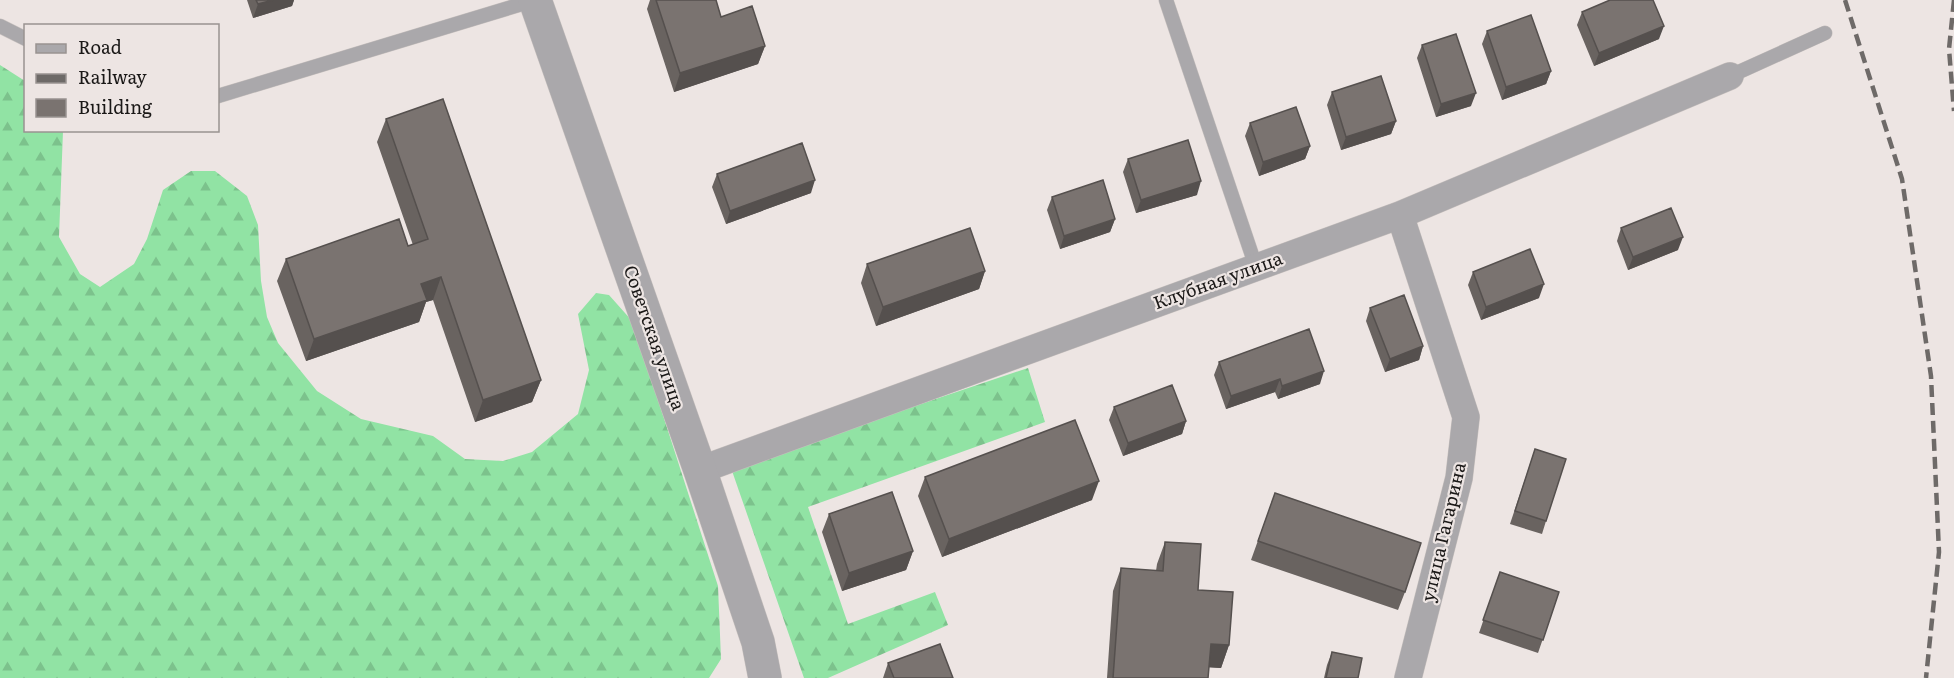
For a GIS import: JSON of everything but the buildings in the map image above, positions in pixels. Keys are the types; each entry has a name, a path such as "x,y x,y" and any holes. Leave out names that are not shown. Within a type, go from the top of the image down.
{"street":[{"name":"Советская улица","path":"535,0 700,470 758,642 765,678"},
{"name":"Клубная улица","path":"700,470 1400,215 1730,76"},
{"name":"улица Гагарина","path":"1400,215 1466,417 1459,478 1408,678"}],"lane":[{"path":"219,96 535,0"},
{"path":"1166,0 1256,267"},
{"path":"0,26 24,38"},
{"path":"1730,76 1825,33"}],"green space":[{"path":"0,65 24,80 24,132 63,132 59,237 80,274 100,287 134,264 147,239 163,190 191,171 215,171 247,196 258,225 261,281 267,317 278,343 317,391 361,419 433,436 465,459 503,461 532,452 578,414 589,370 578,314 596,293 609,295 633,322 718,586 721,659 709,678 0,678"},
{"path":"1028,368 1045,422 808,507 848,624 935,592 948,625 828,678 804,678 731,468"}],"railway":[{"path":"1845,0 1902,179 1931,376 1939,552 1926,678"},
{"path":"1954,0 1949,49 1954,111"}]}
